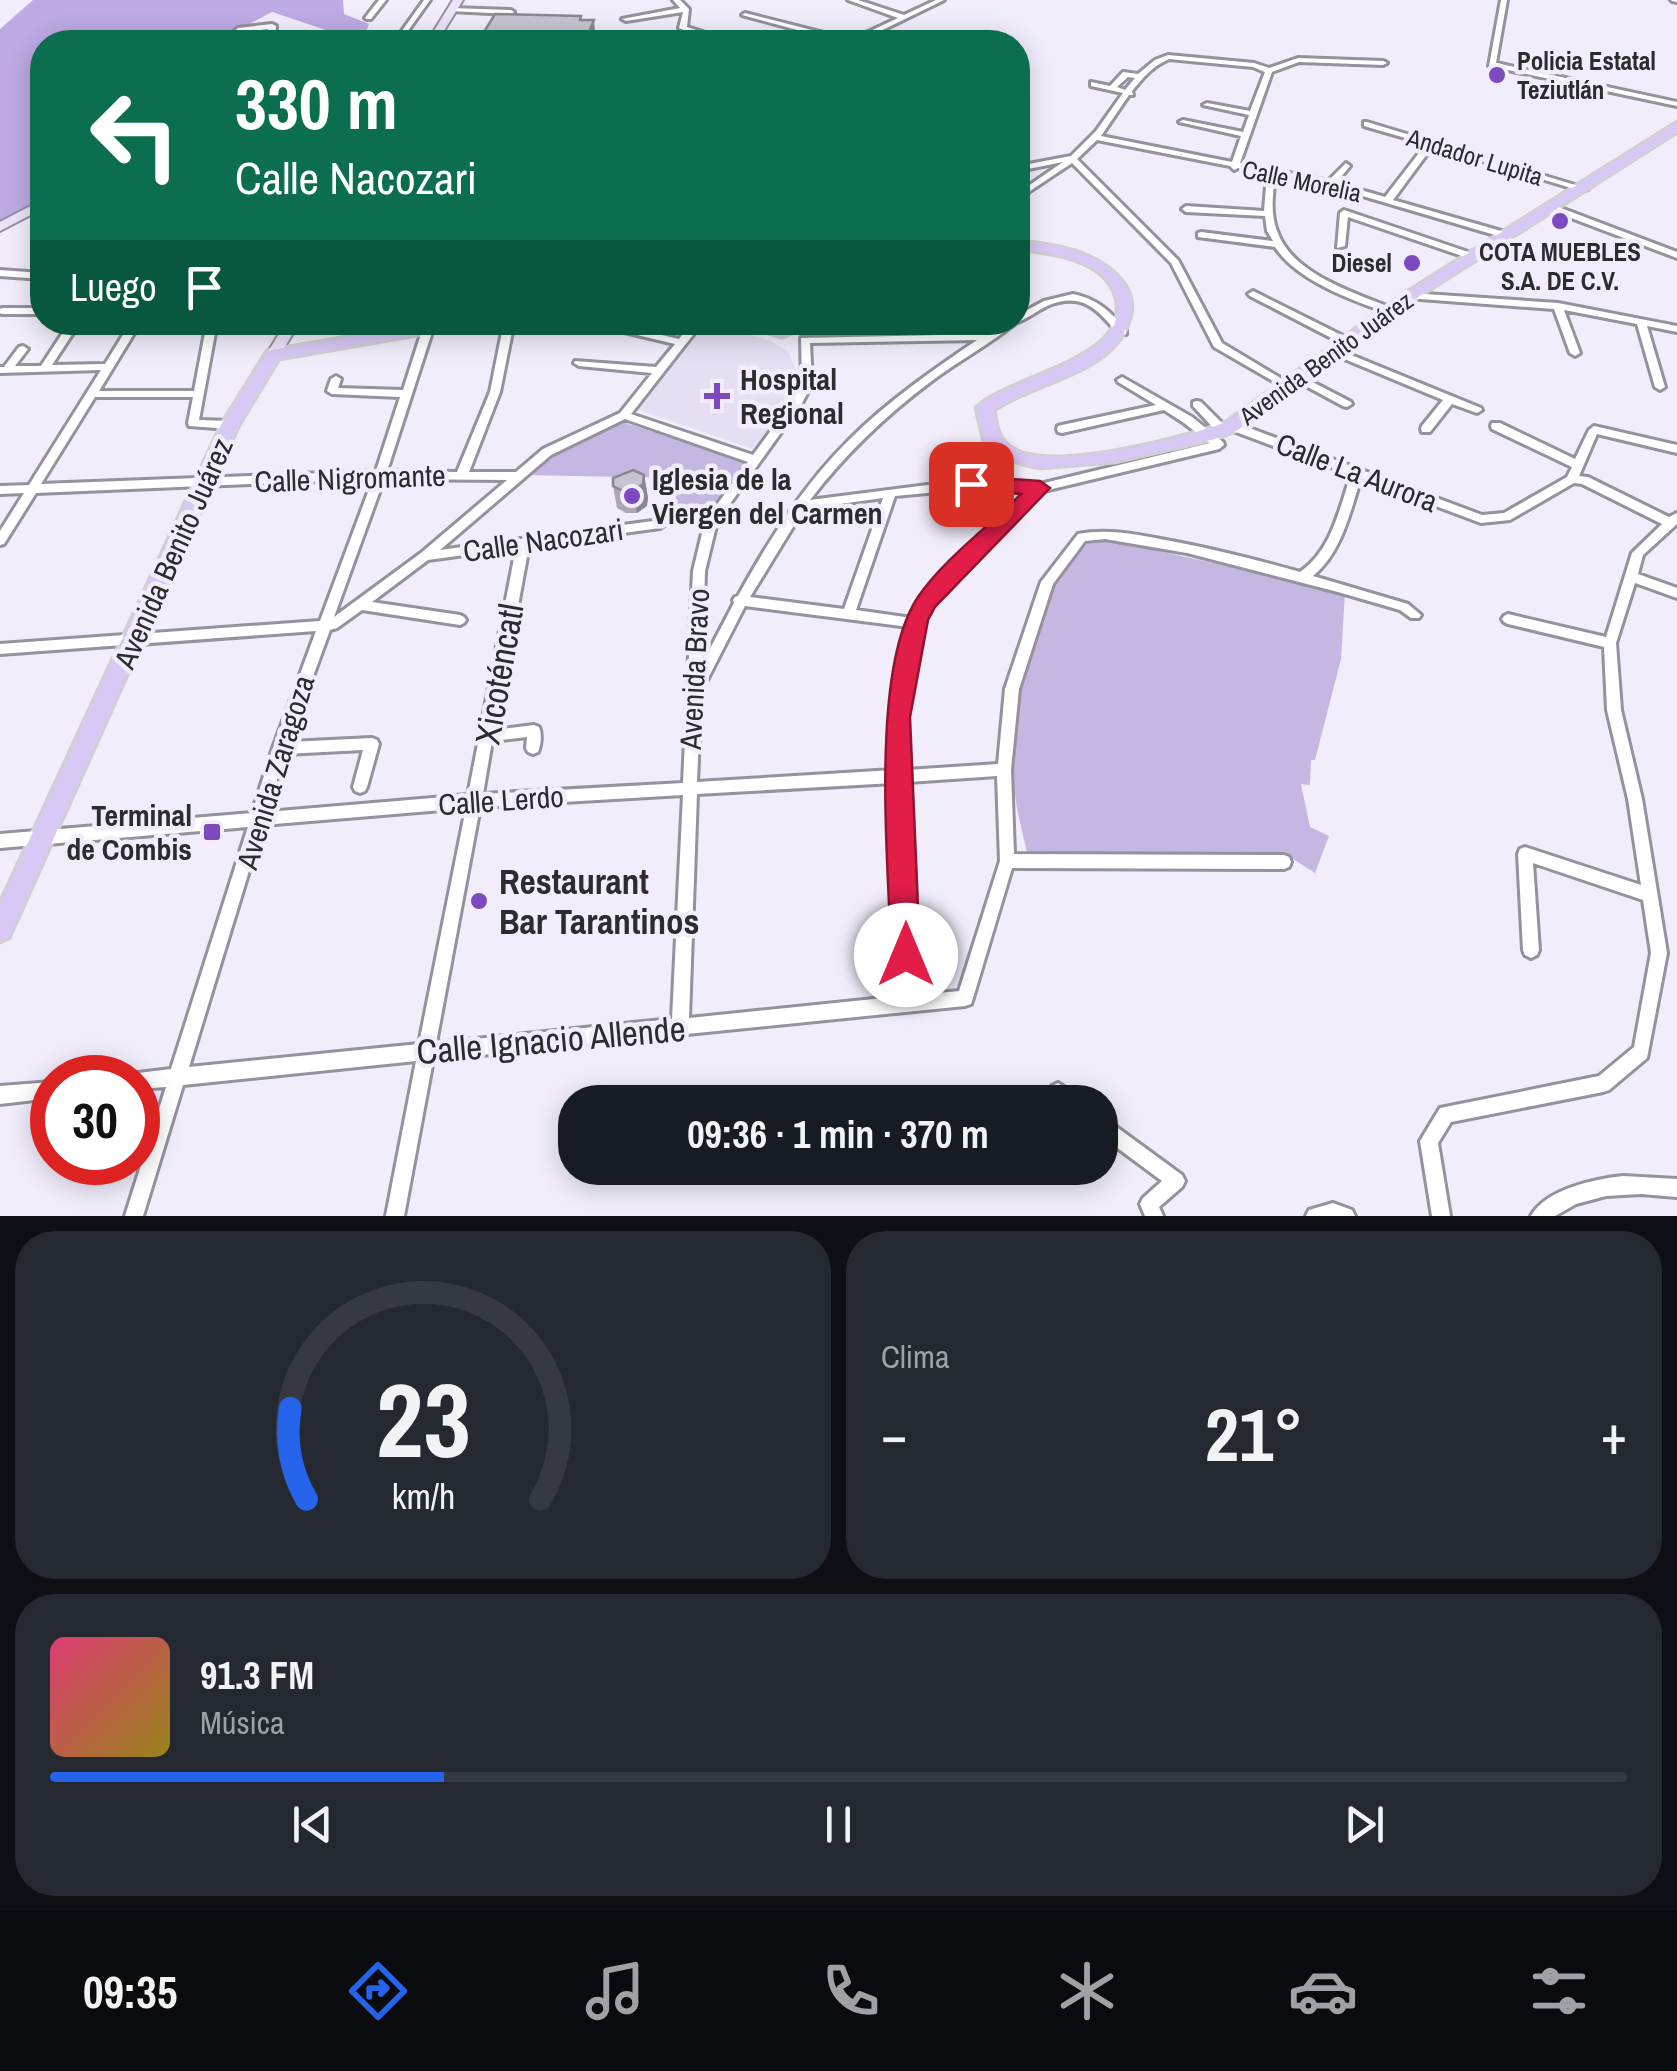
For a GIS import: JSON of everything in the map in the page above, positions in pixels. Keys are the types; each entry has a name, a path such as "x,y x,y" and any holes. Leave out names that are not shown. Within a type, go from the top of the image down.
{"main road":[{"path":"439,30 455,5"},
{"name":"Avenida Benito Juárez","path":"1122,332 1101,353 1002,394 985,408 983,426 990,440 1003,452 1030,463 1064,464 1221,430 1264,406 1410,296 1584,189 1677,126"},
{"path":"0,227 30,211"},
{"path":"1030,247 1073,256 1114,280 1122,290 1122,332"},
{"path":"273,355 286,335"},
{"path":"273,355 391,335"},
{"name":"Avenida Benito Juárez","path":"0,930 230,425 273,355"}],"street":[{"path":"369,18 383,0"},
{"path":"406,30 427,0"},
{"path":"676,0 686,9"},
{"path":"876,30 941,0"},
{"path":"1504,0 1492,64 1677,104"},
{"path":"850,1 904,17"},
{"path":"455,5 511,12"},
{"path":"626,18 686,9"},
{"path":"686,9 683,28 689,30"},
{"path":"746,14 802,30"},
{"path":"241,30 272,26 272,30"},
{"path":"1030,188 1096,137 1142,76 1162,58 1268,70 1298,60 1383,63"},
{"path":"1234,167 1268,70"},
{"path":"1112,89 1126,74 1142,76"},
{"path":"1094,84 1130,93"},
{"path":"1207,105 1254,114"},
{"path":"1183,122 1246,135"},
{"name":"Andador Lupita","path":"1367,124 1584,189"},
{"name":"Calle Morelia","path":"1096,137 1330,184 1505,235"},
{"path":"1386,201 1431,144"},
{"path":"1030,166 1072,158"},
{"path":"1072,158 1096,187 1175,262 1218,344 1292,382 1347,404"},
{"path":"1330,184 1346,166"},
{"path":"1272,174 1269,214 1274,244 1290,263 1391,310"},
{"path":"1554,208 1677,255"},
{"path":"1186,209 1269,214"},
{"path":"1340,246 1344,213 1474,257"},
{"path":"1201,235 1274,244"},
{"path":"0,272 30,275"},
{"path":"1030,313 1059,297 1094,302 1112,300 1122,290"},
{"path":"1252,294 1340,347 1476,410"},
{"path":"1410,296 1558,306 1677,329"},
{"path":"1094,302 1122,332"},
{"path":"1558,306 1576,353"},
{"path":"1641,322 1660,387"},
{"path":"44,369 67,335"},
{"path":"0,541 128,335"},
{"path":"209,335 193,423 230,425"},
{"name":"Avenida Zaragoza","path":"134,1216 262,818 280,748 380,476 406,394 419,335"},
{"path":"462,474 496,392 507,335"},
{"path":"650,335 682,342"},
{"path":"0,649 327,626 425,556 547,452 626,413 688,335"},
{"path":"692,697 740,599 849,446 884,413 993,335"},
{"name":"Avenida Bravo","path":"680,1030 698,571 710,521 806,384 806,340 988,338"},
{"path":"4,370 23,348"},
{"path":"579,363 659,372"},
{"path":"4,370 109,368"},
{"path":"336,380 332,391 406,394"},
{"name":"Calle La Aurora","path":"1122,380 1164,407 1221,430 1357,473 1481,519 1506,517 1572,479"},
{"path":"92,394 197,394"},
{"path":"1426,428 1450,399"},
{"path":"804,505 942,485 1000,482 1040,488 1219,446 1221,430 1197,404"},
{"path":"1062,429 1164,407"},
{"path":"626,413 757,458"},
{"path":"1496,426 1578,465"},
{"path":"1441,1216 1429,1141 1446,1114 1603,1084 1640,1052 1659,952 1635,799 1614,710 1610,643 1638,552 1673,519 1584,480 1572,479 1594,430 1677,449"},
{"path":"1308,573 1331,544 1357,473"},
{"name":"Calle Nigromante","path":"0,490 380,476 521,476"},
{"path":"910,1004 898,717 916,622 927,600 1040,488"},
{"path":"845,612 888,495"},
{"name":"Calle Nacozari","path":"425,556 660,524"},
{"path":"1284,862 1007,861 1004,770 1012,689 1047,582 1073,546 1092,533 1116,534 1308,573 1404,607 1415,615"},
{"name":"Xicoténcatl","path":"395,1216 522,545"},
{"path":"1630,576 1677,593"},
{"path":"740,599 916,622"},
{"path":"359,606 460,620"},
{"path":"1508,619 1610,643"},
{"path":"488,736 534,730 533,748"},
{"path":"280,748 372,744 360,786"},
{"name":"Calle Lerdo","path":"0,842 476,801 1004,770"},
{"path":"1531,950 1524,854 1647,894"},
{"name":"Calle Ignacio Allende","path":"160,1079 428,1050 680,1030 965,998 1007,861"},
{"path":"0,1095 30,1092"},
{"path":"1118,1138 1176,1181 1148,1204 1154,1216"},
{"path":"1547,1214 1588,1189 1635,1182 1677,1188"},
{"path":"1315,1216 1333,1212 1346,1216"}],"shaded area":[{"path":"33,0 343,0 344,14 369,24 367,30 326,30 272,12 238,30 30,30 30,205 0,221 0,29"},
{"name":"Hospital Regional","path":"695,335 750,335 769,340 788,351 797,371 798,384 756,450 633,408"},
{"path":"623,422 750,464 712,514 680,520 670,514 678,491 673,478 525,475 549,455"},
{"path":"1100,538 1345,592 1341,659 1315,760 1311,760 1310,785 1301,784 1310,827 1329,836 1315,873 1282,852 1027,852 1016,800 1014,756 1031,646 1058,577 1077,552"}],"building":[{"path":"495,14 581,16 580,20 594,20 590,30 485,30"},
{"path":"633,470 644,475 643,484 632,491 613,486 613,478"}],"place":[{"name":"Policia Estatal Teziutlán","path":"1497,75"},
{"name":"COTA MUEBLES S.A. DE C.V.","path":"1560,221"},
{"name":"Diesel","path":"1412,263"},
{"name":"Hospital Regional","path":"717,396"},
{"name":"Iglesia de la Viergen del Carmen","path":"632,496"},
{"name":"Terminal de Combis","path":"212,832"},
{"name":"Restaurant Bar Tarantinos","path":"479,901"}],"route":[{"path":"906,955 898,717 916,620 927,600 1040,488 1000,482 971,484"}]}
